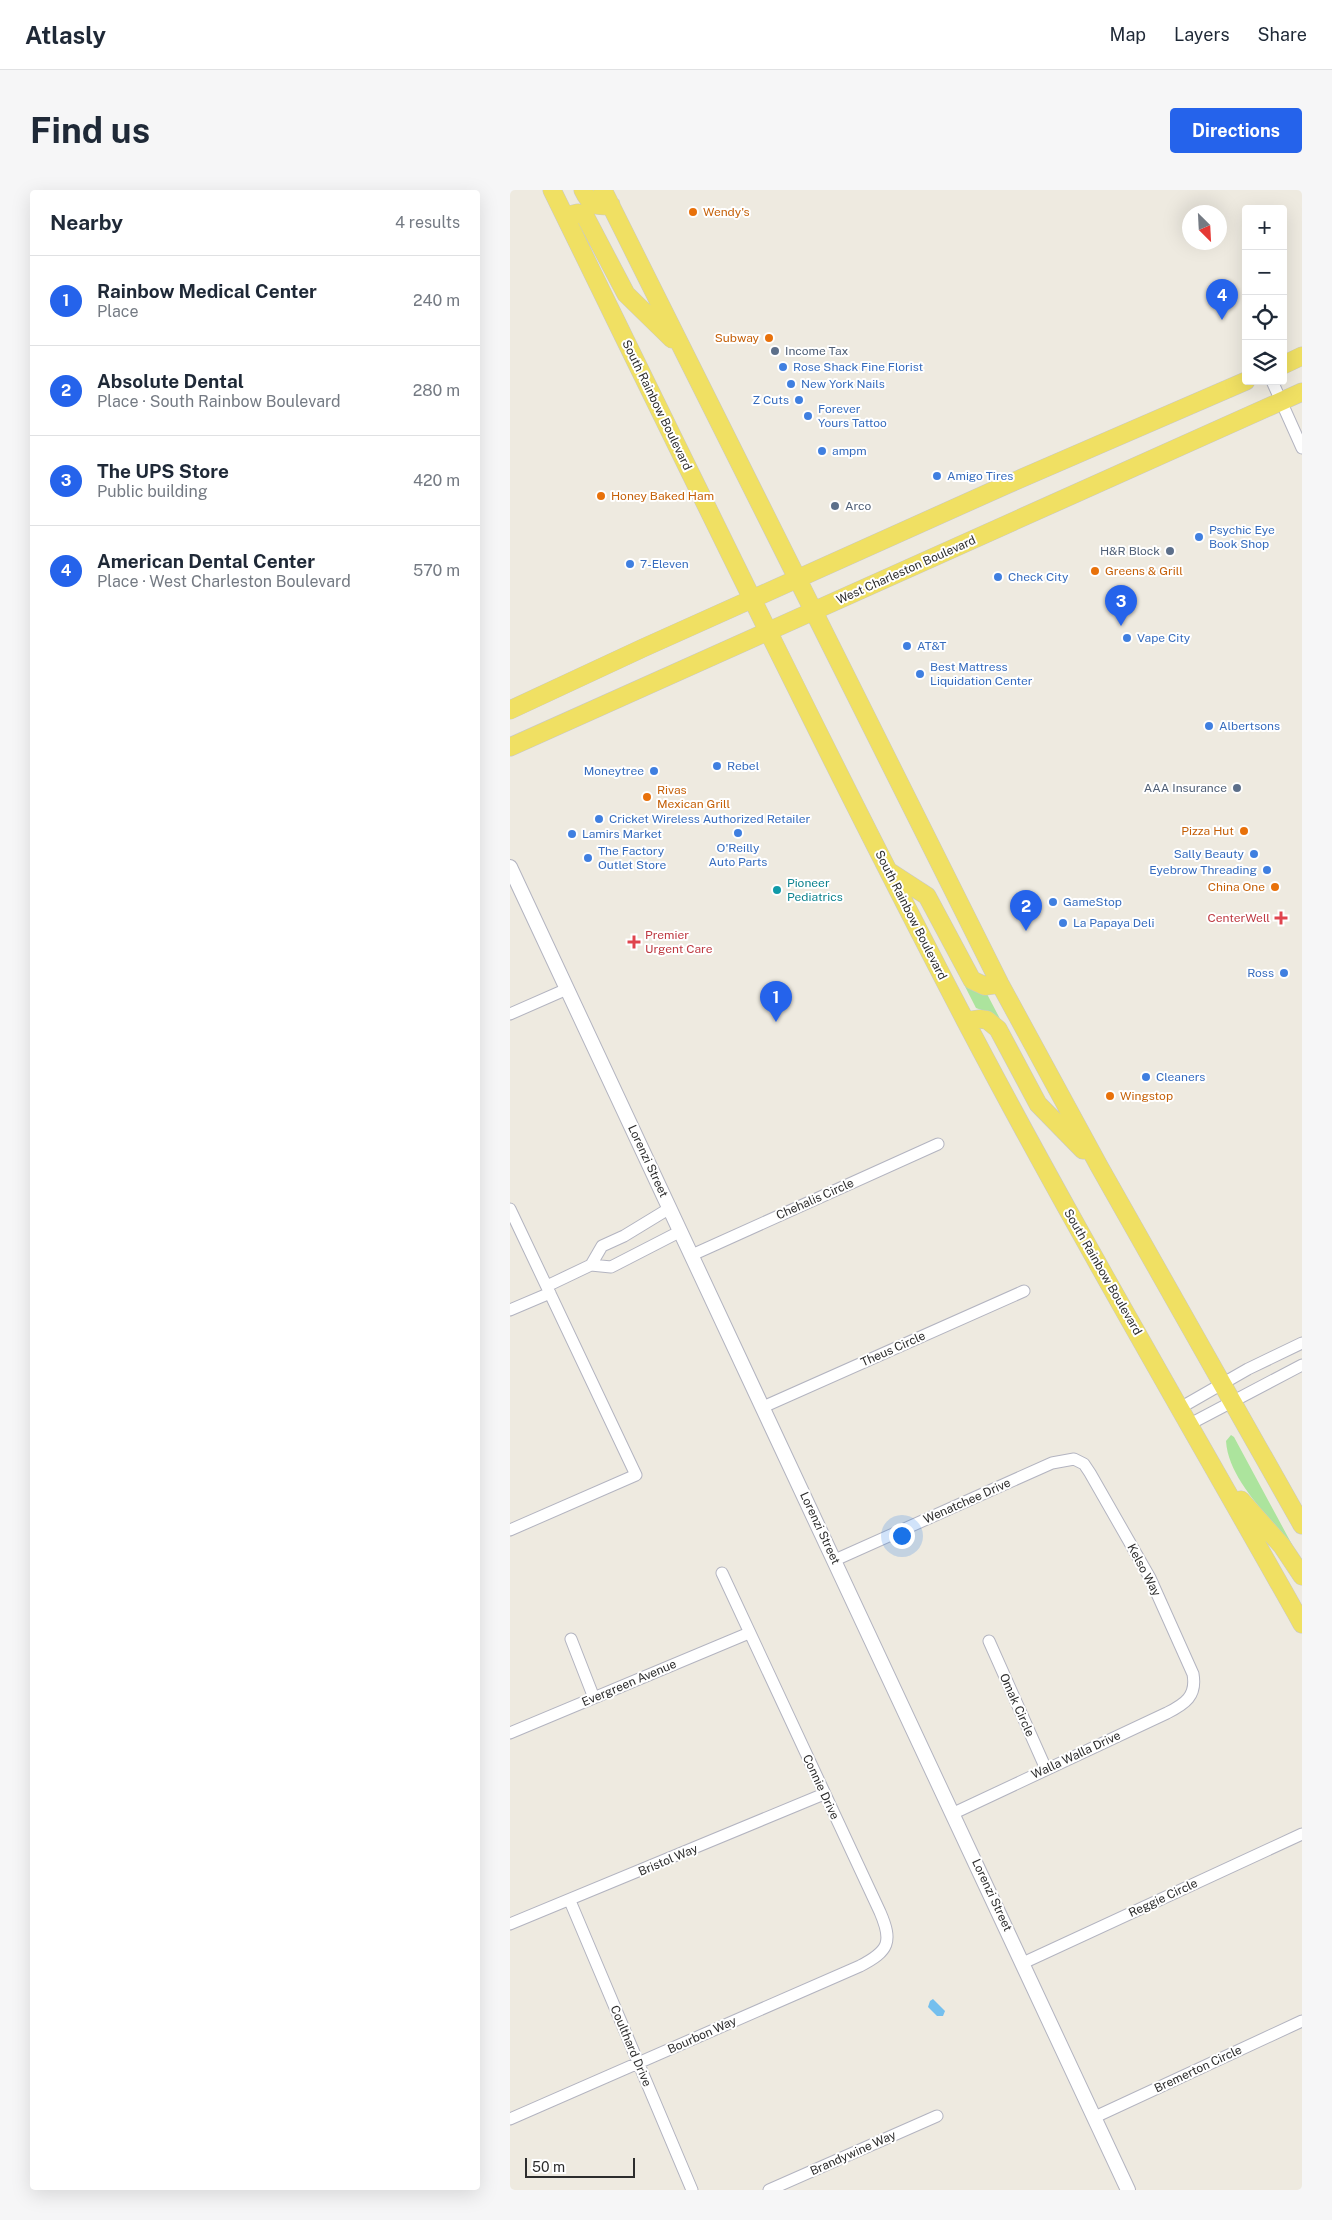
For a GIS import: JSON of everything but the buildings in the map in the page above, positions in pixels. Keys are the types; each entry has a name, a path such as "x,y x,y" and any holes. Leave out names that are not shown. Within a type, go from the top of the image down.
{"main road":[{"name":"South Rainbow Boulevard","path":"552,190 888,871 966,1021 1081,1234 1302,1624"},
{"path":"583,190 593,204 600,207 607,197 1000,984 1099,1166 1302,1525"},
{"path":"564,216 578,213 585,216 626,294 682,348"},
{"path":"1287,363 1302,356"},
{"path":"510,710 1016,480 1242,383"},
{"name":"West Charleston Boulevard","path":"510,747 1302,392"},
{"path":"888,871 927,896 972,980 985,986 1000,984"},
{"path":"966,1021 987,1020 998,1029 1038,1104 1099,1166"},
{"path":"1218,1473 1282,1546 1302,1576"}],"street":[{"path":"1274,385 1302,448"},
{"name":"Lorenzi Street","path":"510,867 1024,1963 1128,2190"},
{"path":"510,1014 567,989"},
{"name":"Chehalis Circle","path":"692,1255 938,1144"},
{"path":"510,1310 591,1264 602,1246 624,1236 670,1208"},
{"path":"510,1209 636,1475 510,1530"},
{"path":"591,1264 611,1267 680,1231"},
{"name":"Theus Circle","path":"763,1408 1024,1291"},
{"path":"1180,1408 1222,1383 1302,1343"},
{"path":"1190,1424 1302,1365"},
{"name":"Wenatchee Drive","path":"835,1560 1052,1463 1074,1459"},
{"name":"Kelso Way","path":"1074,1459 1084,1464 1093,1478 1150,1578 1193,1674 1193,1692"},
{"name":"Connie Drive","path":"722,1573 883,1918 888,1931 888,1943"},
{"name":"Evergreen Avenue","path":"510,1734 749,1633"},
{"path":"571,1640 594,1698"},
{"name":"Omak Circle","path":"989,1641 1046,1768"},
{"name":"Walla Walla Drive","path":"954,1814 1046,1768 1183,1704 1193,1692"},
{"name":"Bristol Way","path":"510,1924 570,1901 824,1794"},
{"name":"Reggie Circle","path":"1024,1963 1302,1834"},
{"name":"Coulthard Drive","path":"570,1901 692,2190"},
{"name":"Bourbon Way","path":"510,2119 865,1963 883,1951 888,1943"},
{"name":"Bremerton Circle","path":"1095,2117 1302,2021"},
{"name":"Brandywine Way","path":"769,2190 937,2116"}],"green space":[{"path":"945,947 987,994 1019,1055 987,1012 976,1008"},
{"path":"1231,1435 1234,1437 1302,1563 1293,1548 1257,1504 1236,1473 1229,1458 1226,1441"}],"water":[{"path":"933,1999 945,2011 943,2016 937,2016 928,2007"}],"place":[{"name":"Wendy's","path":"693,212"},
{"name":"American Dental Center","path":"1222,320"},
{"name":"Subway","path":"769,338"},
{"name":"Income Tax","path":"775,351"},
{"name":"Rose Shack Fine Florist","path":"783,367"},
{"name":"New York Nails","path":"791,384"},
{"name":"Z Cuts","path":"799,400"},
{"name":"Forever Yours Tattoo","path":"808,416"},
{"name":"ampm","path":"822,451"},
{"name":"Amigo Tires","path":"937,476"},
{"name":"Honey Baked Ham","path":"601,496"},
{"name":"Arco","path":"835,506"},
{"name":"Psychic Eye Book Shop","path":"1199,537"},
{"name":"H&R Block","path":"1170,551"},
{"name":"7-Eleven","path":"630,564"},
{"name":"Greens & Grill","path":"1095,571"},
{"name":"Check City","path":"998,577"},
{"name":"The UPS Store","path":"1121,626"},
{"name":"Vape City","path":"1127,638"},
{"name":"AT&T","path":"907,646"},
{"name":"Best Mattress Liquidation Center","path":"920,674"},
{"name":"Albertsons","path":"1209,726"},
{"name":"Rebel","path":"717,766"},
{"name":"Moneytree","path":"654,771"},
{"name":"AAA Insurance","path":"1237,788"},
{"name":"Rivas Mexican Grill","path":"647,797"},
{"name":"Cricket Wireless Authorized Retailer","path":"599,819"},
{"name":"Pizza Hut","path":"1244,831"},
{"name":"O'Reilly Auto Parts","path":"738,833"},
{"name":"Lamirs Market","path":"572,834"},
{"name":"Sally Beauty","path":"1254,854"},
{"name":"The Factory Outlet Store","path":"588,858"},
{"name":"Eyebrow Threading","path":"1267,870"},
{"name":"China One","path":"1275,887"},
{"name":"Pioneer Pediatrics","path":"777,890"},
{"name":"GameStop","path":"1053,902"},
{"name":"CenterWell","path":"1281,918"},
{"name":"La Papaya Deli","path":"1063,923"},
{"name":"Absolute Dental","path":"1026,931"},
{"name":"Premier Urgent Care","path":"634,942"},
{"name":"Ross","path":"1284,973"},
{"name":"Rainbow Medical Center","path":"776,1022"},
{"name":"Cleaners","path":"1146,1077"},
{"name":"Wingstop","path":"1110,1096"}]}
